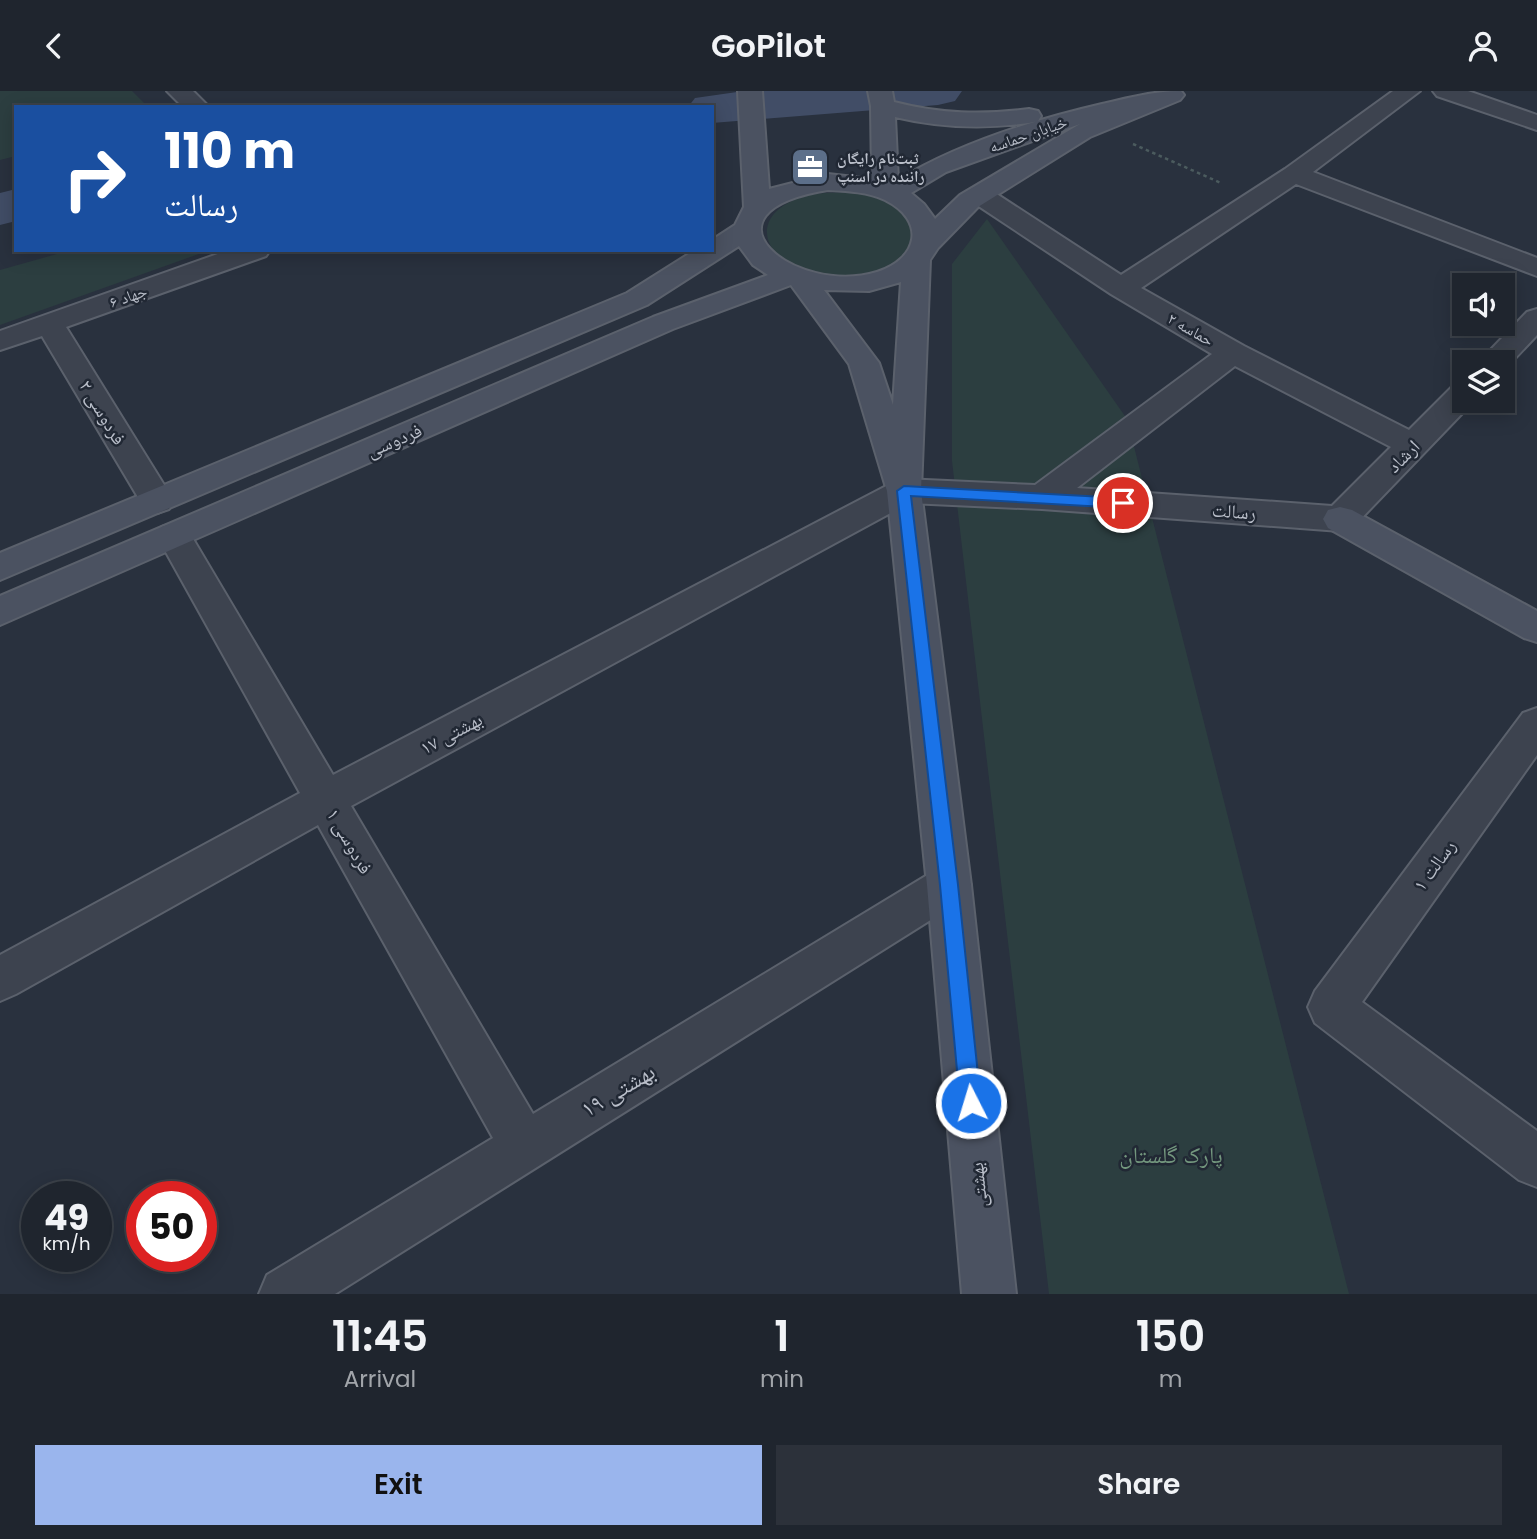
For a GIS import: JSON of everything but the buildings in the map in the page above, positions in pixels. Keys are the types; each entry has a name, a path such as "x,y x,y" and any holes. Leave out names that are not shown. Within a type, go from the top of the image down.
{"main road":[{"path":"889,192 881,99 933,120 983,123 1182,94"},
{"name":"خیابان حماسه","path":"922,251 969,201 1081,132 1182,94"},
{"name":"خیابان حماسه","path":"889,192 937,167 1048,126 1182,94"},
{"path":"750,102 752,247 766,264 796,278 833,284 866,283 895,274 922,251"},
{"path":"752,219 775,196 799,187 828,182 857,184 889,192 914,207 926,224 904,491"},
{"name":"فردوسی","path":"714,245 752,219"},
{"name":"فردوسی","path":"0,611 165,518 637,299 705,252"},
{"path":"796,278 864,363 904,491"},
{"name":"فردوسی","path":"0,567 165,518 663,323 796,278"},
{"name":"بهشتی","path":"904,491 949,885 989,1294"},
{"name":"رسالت","path":"1340,519 1537,628"}],"street":[{"path":"179,91 195,105"},
{"path":"1121,288 1294,174 1408,91"},
{"path":"1445,91 1537,123"},
{"path":"1294,174 1537,268"},
{"name":"حماسه ۲","path":"980,195 1121,288 1233,353 1413,445"},
{"name":"جهاد ۶","path":"0,341 250,252"},
{"path":"1506,350 1537,319"},
{"name":"فردوسی ۲","path":"50,323 165,518"},
{"path":"1041,497 1233,353"},
{"name":"ارشاد","path":"1340,519 1452,405"},
{"name":"رسالت","path":"904,491 1041,497 1340,519"},
{"name":"بهشتی ۱۷","path":"0,979 326,799 904,491"},
{"name":"فردوسی ۱","path":"165,518 525,1147"},
{"name":"رسالت ۱","path":"1537,724 1331,1007 1537,1162"},
{"name":"بهشتی ۱۹","path":"286,1294 949,885"}],"path":[{"path":"1093,127 1257,199"}],"green space":[{"path":"0,91 132,91 146,105 14,105 14,156 0,160"},
{"path":"850,192 873,197 900,211 911,229 912,238 901,257 878,271 837,275 800,269 776,254 767,234 768,224 783,206 810,195"},
{"name":"پارک گلستان","path":"987,219 1127,419 1349,1294 1049,1294 952,461 952,264"},
{"path":"64,252 204,252 0,325 0,270"}],"waterway":[{"path":"714,108 938,91"},
{"path":"0,209 14,206"}],"place":[{"name":"ثبت‌نام رایگان راننده در اسنپ","path":"810,167"}],"route":[{"path":"971,1103 904,491 1123,503"}]}
